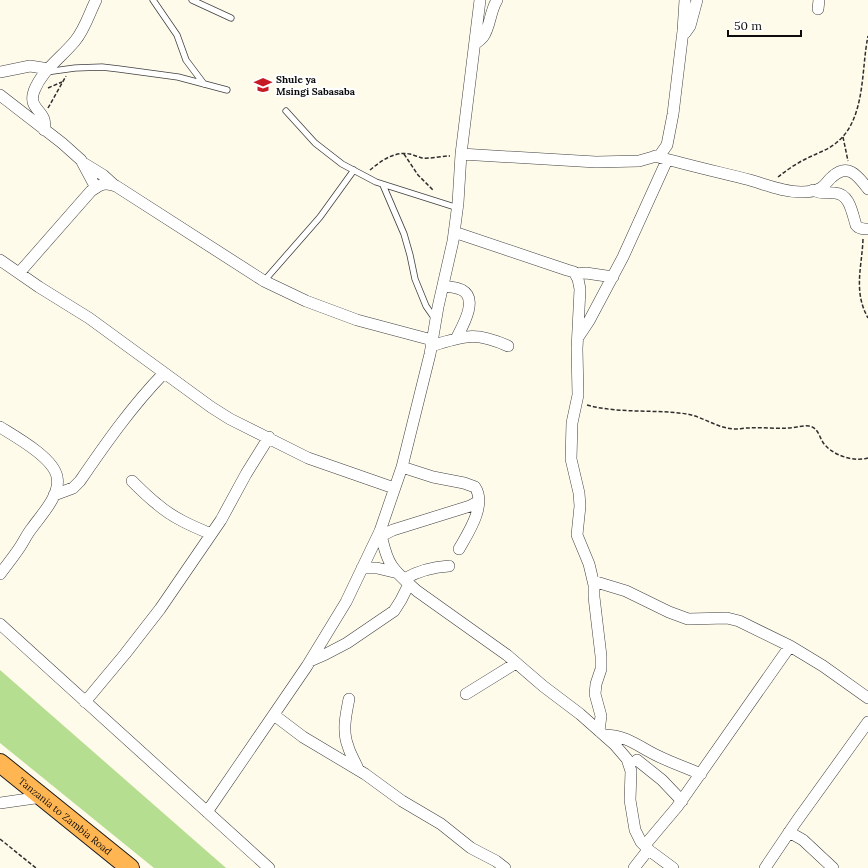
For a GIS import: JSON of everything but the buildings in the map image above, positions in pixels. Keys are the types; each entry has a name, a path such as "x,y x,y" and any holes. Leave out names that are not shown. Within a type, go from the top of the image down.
{"highway":[{"name":"Tanzania to Zambia Road","path":"0,763 130,868"}],"street":[{"path":"45,125 44,116 34,105 34,94 47,71 75,41 86,25 96,0"},
{"path":"207,812 310,662 346,602 381,533 394,488 402,467 432,343 454,232 458,208 461,158 480,0"},
{"path":"475,44 483,37 497,0"},
{"path":"461,158 596,162 639,161 660,155 667,145 673,114 685,0"},
{"path":"682,39 690,26 697,0"},
{"path":"0,72 30,66 47,71"},
{"path":"0,95 45,125 83,162 114,185 264,281 306,301 357,320 432,343 456,339 464,336 479,336 492,339 508,346"},
{"path":"655,156 779,189 800,192 823,187 832,176 842,171 849,171 855,173 868,189"},
{"path":"578,338 613,277 667,160"},
{"path":"83,162 96,188"},
{"path":"19,273 76,207 96,188 107,183 114,185"},
{"path":"813,190 820,194 834,193 842,195 850,203 858,228 866,229"},
{"path":"454,232 568,270 575,274 578,279 580,289 577,350 578,395 572,423 571,459 579,493 580,506 577,535 589,564 593,581 601,656 601,669 595,694 601,716 602,733"},
{"path":"0,260 90,318 211,407 230,419 269,437 308,458 394,488"},
{"path":"575,274 586,273 613,277"},
{"path":"443,286 459,288 468,296 469,309 456,339"},
{"path":"54,495 74,488 121,423 164,373"},
{"path":"0,427 41,455 51,465 57,477 57,487 50,504 0,574"},
{"path":"85,702 160,609 221,520 246,474 269,437"},
{"path":"402,467 433,477 475,487 479,501 474,521 459,549"},
{"path":"132,481 157,505 188,524 211,534"},
{"path":"381,533 470,506 479,501"},
{"path":"310,662 347,643 394,611 401,600 403,579 392,565 386,553 381,533"},
{"path":"403,579 412,574 430,568 449,566"},
{"path":"362,568 382,568 403,579 516,663 615,745 627,759 631,770 630,800 635,830 646,847 673,868"},
{"path":"593,581 626,591 669,612 688,619 727,618 739,621 790,646 823,666 868,698"},
{"path":"0,624 269,868"},
{"path":"634,868 646,847 682,801 790,646"},
{"path":"466,694 516,663"},
{"path":"350,699 345,734 347,745 358,769"},
{"path":"274,715 303,737 358,769 402,801 441,824 471,848 496,861 505,868"},
{"path":"765,868 868,722"},
{"path":"602,733 632,741 660,757 701,774"},
{"path":"631,770 644,749"},
{"path":"637,760 662,780 682,801"},
{"path":"0,804 42,797"},
{"path":"789,832 803,840 833,868"}],"lane":[{"path":"153,0 177,35 186,60 204,84"},
{"path":"192,0 231,18"},
{"path":"47,71 102,67 178,77 227,90"},
{"path":"286,112 315,143 342,164 383,185 458,208"},
{"path":"264,281 320,216 354,170"},
{"path":"383,185 404,234 410,255 414,279 426,306 436,321"}],"path":[{"path":"768,186 792,167 810,156 830,147 842,137 857,110 861,94 868,36"},
{"path":"45,125 51,101 69,69"},
{"path":"34,94 62,82"},
{"path":"842,137 849,171"},
{"path":"404,154 418,174 433,190 436,201"},
{"path":"364,176 379,162 392,156 410,154 422,158 451,156 461,158"},
{"path":"866,229 859,284 860,296 868,318"},
{"path":"577,401 604,408 693,415 721,427 729,428 789,428 810,426 818,432 826,446 834,452 846,457 863,460 868,458"},
{"path":"0,839 36,868"}],"green space":[{"path":"0,670 226,868 154,868 0,743"}],"place":[{"name":"Shule ya Msingi Sabasaba","path":"263,85"}]}
